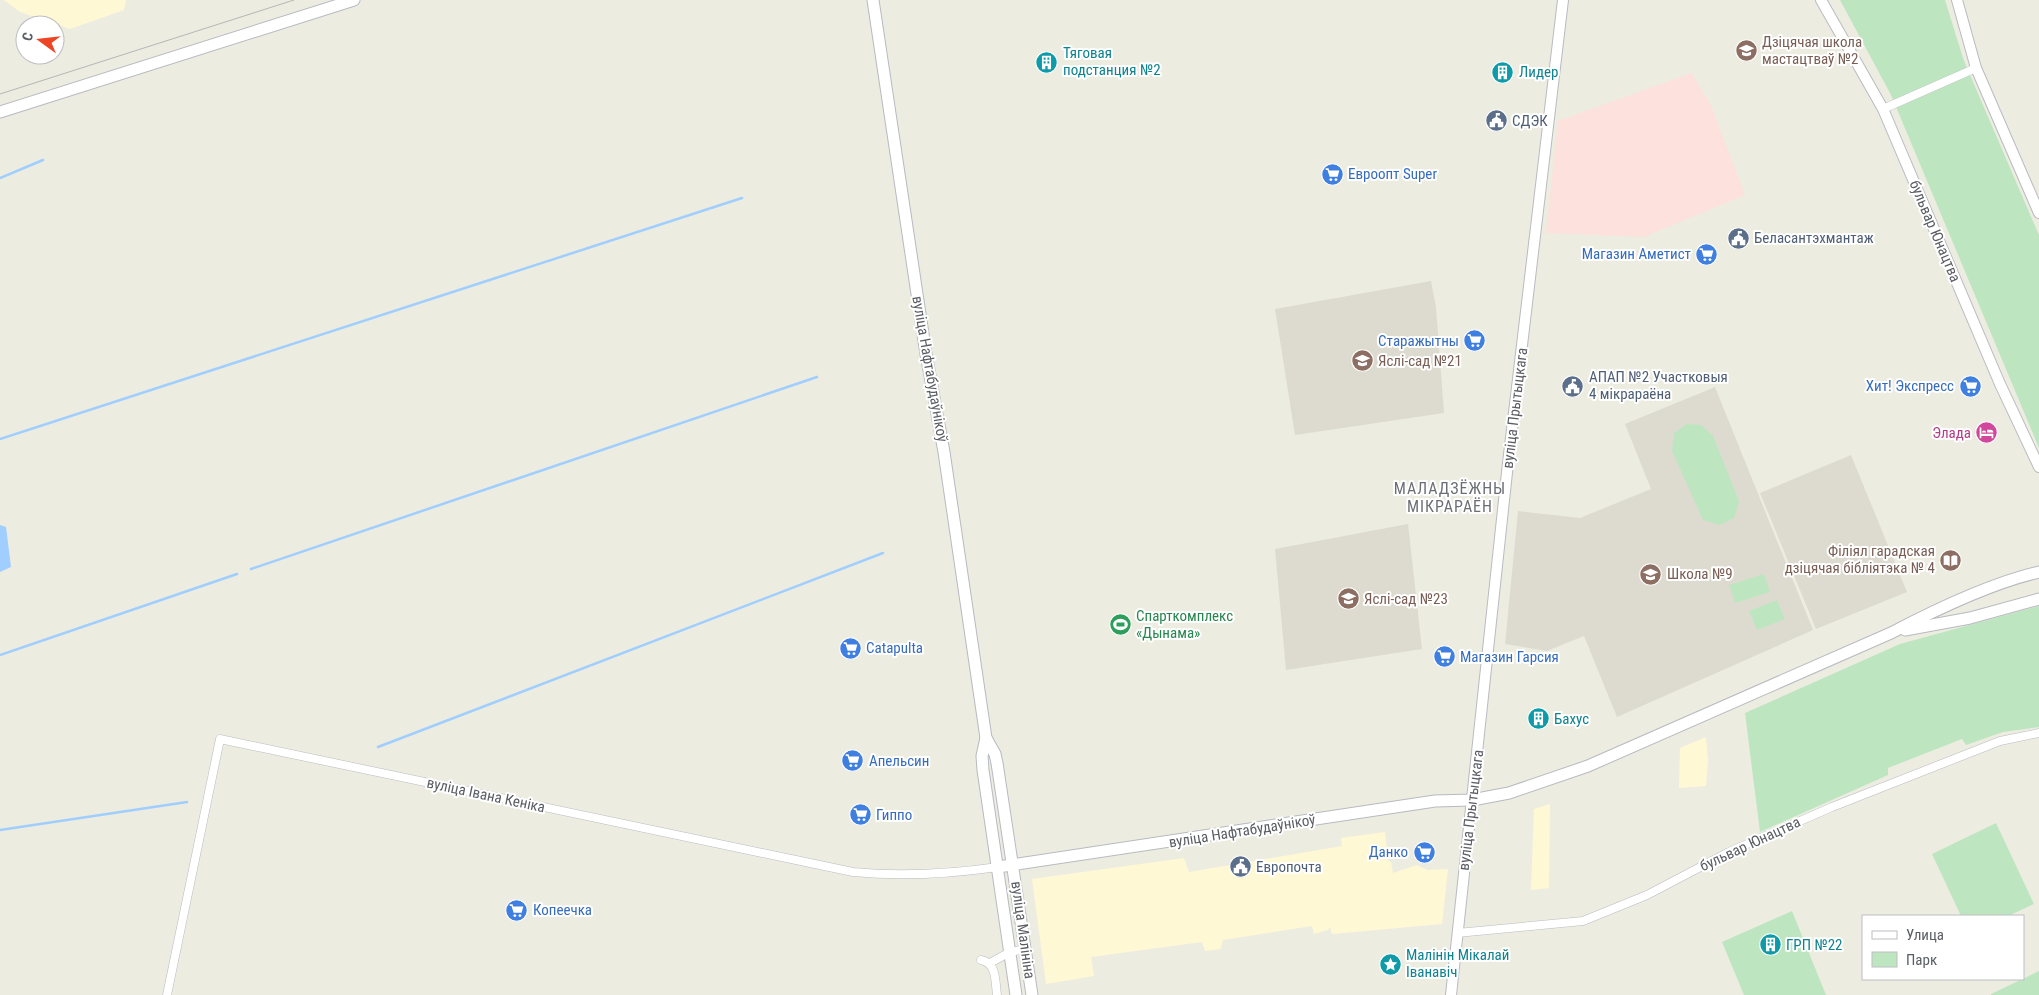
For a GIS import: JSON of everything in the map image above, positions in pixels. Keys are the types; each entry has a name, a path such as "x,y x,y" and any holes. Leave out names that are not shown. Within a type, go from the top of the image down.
{"main road":[{"path":"0,112 354,0"},
{"name":"вуліца Нафтабудаўнікоў","path":"873,0 926,354 946,461 986,738 982,761 998,867 1435,801 1472,800"},
{"path":"1472,800 1509,792 1588,766 1891,633 1930,613 2022,576 2039,572"},
{"path":"1891,633 1970,618 2039,599"},
{"name":"вуліца Нафтабудаўнікоў","path":"986,738 995,754 997,763 1013,864"},
{"name":"вуліца Малініна","path":"1013,864 1032,995"},
{"name":"вуліца Малініна","path":"998,867 1016,995"}],"street":[{"name":"вуліца Прытыцкага","path":"1451,995 1508,463 1563,0"},
{"name":"бульвар Юнацтва","path":"1821,0 1882,108 2000,384 2039,467"},
{"path":"1958,0 1976,68 2039,213"},
{"path":"1882,108 1976,68"},
{"name":"бульвар Юнацтва","path":"1457,933 1583,921 1647,895 1729,852 1832,807 2000,741 2039,733"},
{"name":"вуліца Івана Кеніка","path":"166,995 220,739 853,872 886,876 921,876 998,867"},
{"path":"981,960 990,963 1010,952 1026,949"},
{"path":"990,963 997,995"}],"shaded area":[{"path":"4,0 126,0 124,10 70,29 65,27 65,15 29,15 20,12"},
{"path":"1692,73 1711,106 1745,195 1644,237 1546,233 1558,121"},
{"name":"Яслі-сад №21","path":"1431,281 1436,307 1444,413 1295,435 1275,309"},
{"name":"Школа №9","path":"1715,387 1813,630 1617,717 1584,636 1547,651 1505,644 1518,511 1580,518 1651,489 1625,424"},
{"path":"1851,455 1907,592 1816,629 1760,493"},
{"name":"Яслі-сад №23","path":"1408,524 1422,649 1286,670 1275,549"},
{"path":"1706,737 1708,760 1706,786 1679,788 1680,748"},
{"path":"1550,804 1549,888 1531,890 1534,809"},
{"path":"1385,832 1388,860 1391,862 1393,873 1417,865 1427,870 1448,869 1442,924 1332,934 1330,927 1328,930 1314,934 1312,926 1223,940 1221,949 1205,951 1202,942 1091,957 1094,976 1046,984 1032,879 1184,858 1189,872 1342,846 1341,838"}],"green space":[{"path":"1840,0 1945,0 1964,61 2039,235 2039,448 1891,95"},
{"path":"1687,424 1701,425 1713,436 1739,501 1734,518 1720,525 1703,520 1672,451 1674,433"},
{"path":"1764,574 1770,592 1735,603 1729,585"},
{"path":"1777,600 1785,619 1757,630 1749,611"},
{"path":"2039,606 2039,727 2003,732 1966,745 1962,739 1888,768 1888,775 1760,832 1745,713 1900,644"},
{"path":"1996,823 2034,904 2010,915 1961,915 1932,854"},
{"path":"1792,911 1826,995 1744,995 1722,942"},
{"path":"2039,971 2039,995 1991,995 2020,980 2024,980 2024,978"}],"water":[{"path":"0,525 6,527 11,567 0,572"}],"waterway":[{"path":"0,178 43,160"},
{"path":"0,439 742,198"},
{"path":"251,569 817,377"},
{"path":"378,747 883,553"},
{"path":"0,655 237,574"},
{"path":"0,830 187,802"}],"tram line":[{"path":"0,94 294,0"}],"place":[{"name":"Дзіцячая школа мастацтваў №2","path":"1746,51"},
{"name":"Тяговая подстанция №2","path":"1047,62"},
{"name":"Лидер","path":"1503,72"},
{"name":"СДЭК","path":"1496,121"},
{"name":"Евроопт Super","path":"1332,174"},
{"name":"Беласантэхмантаж","path":"1738,238"},
{"name":"Магазин Аметист","path":"1707,254"},
{"name":"Старажытны","path":"1475,341"},
{"name":"Яслі-сад №21","path":"1362,361"},
{"name":"АПАП №2 Участковыя 4 мікрараёна","path":"1573,386"},
{"name":"Хит! Экспресс","path":"1970,386"},
{"name":"Элада","path":"1987,433"},
{"name":"Філіял гарадская дзіцячая бібліятэка № 4","path":"1951,560"},
{"name":"Школа №9","path":"1651,574"},
{"name":"Яслі-сад №23","path":"1348,599"},
{"name":"Спарткомплекс «Дынама»","path":"1120,625"},
{"name":"Catapulta","path":"850,648"},
{"name":"Магазин Гарсия","path":"1444,657"},
{"name":"Бахус","path":"1538,719"},
{"name":"Апельсин","path":"853,761"},
{"name":"Гиппо","path":"860,815"},
{"name":"Данко","path":"1424,852"},
{"name":"Европочта","path":"1240,867"},
{"name":"Копеечка","path":"517,910"},
{"name":"ГРП №22","path":"1770,945"},
{"name":"Малінін Мікалай Іванавіч","path":"1390,964"}],"district":[{"name":"МАЛАДЗЁЖНЫ МІКРАРАЁН","path":"1450,497"}]}
